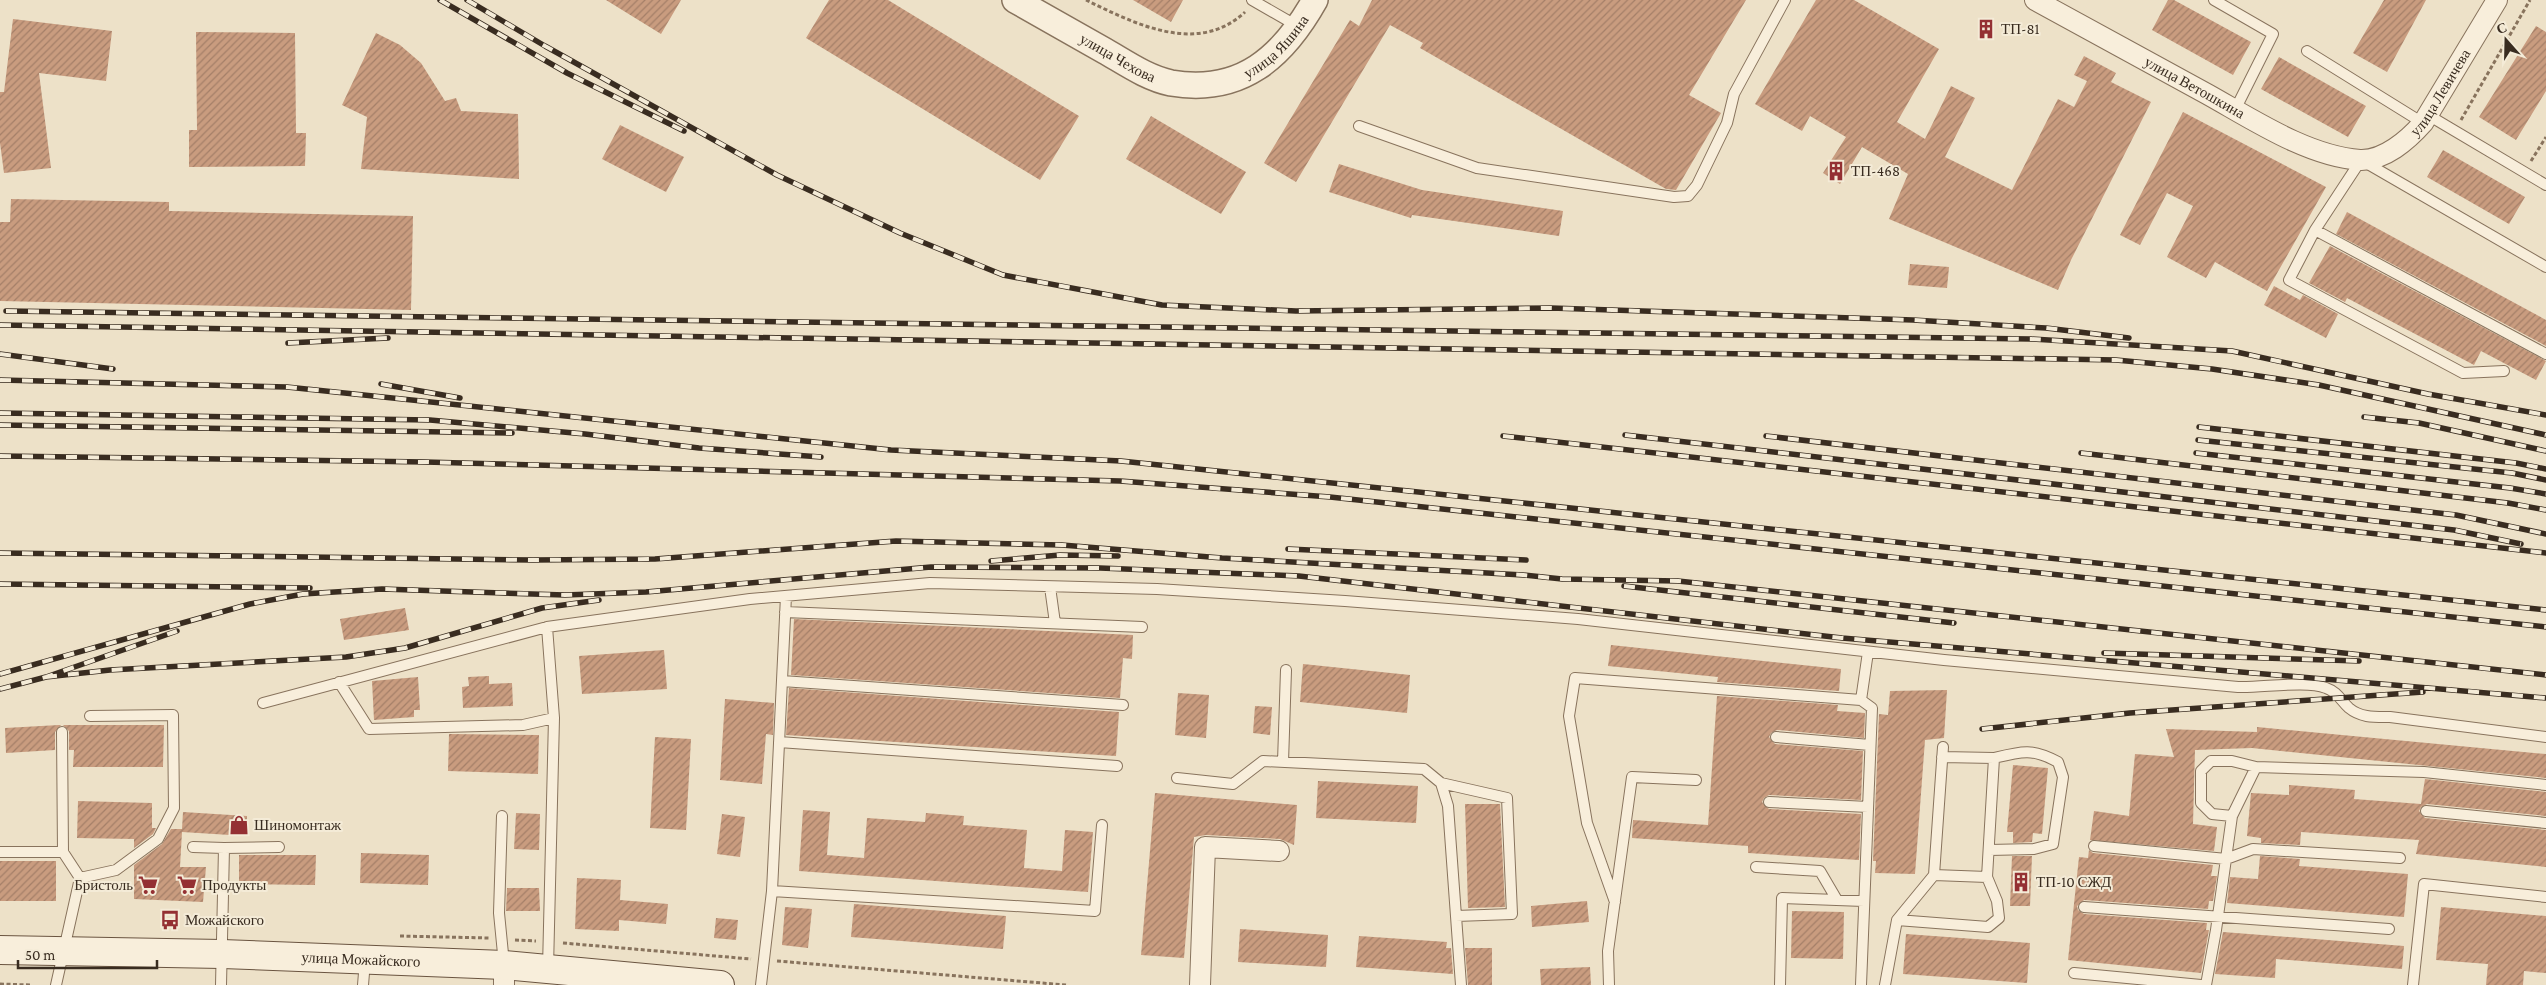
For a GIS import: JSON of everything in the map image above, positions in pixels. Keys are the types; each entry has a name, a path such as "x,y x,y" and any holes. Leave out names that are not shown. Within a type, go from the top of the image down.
{"main road":[{"name":"улица Можайского","path":"0,950 222,954 364,973 504,975 548,969 720,985"}],"street":[{"name":"улица Чехова","path":"1015,0 1142,73 1169,82 1198,85 1227,80"},
{"name":"улица Яшина","path":"1227,80 1254,70 1277,54 1299,27 1315,0"},
{"name":"улица Ветошкина","path":"2034,0 2278,134 2323,152 2361,160"},
{"name":"улица Левичева","path":"2361,160 2386,153 2409,138 2426,119 2497,0"},
{"path":"1200,985 1205,847 1279,851"}],"lane":[{"path":"1253,0 1299,27"},
{"path":"1360,126 1477,168 1674,197 1688,196 1697,185 1727,123 1734,94 1785,0"},
{"path":"2214,0 2273,34 2235,110"},
{"path":"2306,51 2426,119 2455,131 2546,185"},
{"path":"2504,372 2463,373 2289,280 2315,230 2361,160 2546,268"},
{"path":"2315,230 2546,354"},
{"path":"264,703 547,627 786,596 930,583 1157,589 1325,599 1578,619 1868,652 2238,687 2263,688 2288,685 2326,687 2337,693 2349,708 2366,717 2390,717 2546,737"},
{"path":"1050,587 1055,623"},
{"path":"761,985 772,891 786,596"},
{"path":"785,612 1142,626"},
{"path":"547,627 554,718 548,969"},
{"path":"1861,700 1868,652"},
{"path":"1283,762 1286,670"},
{"path":"1615,902 1586,813 1569,716 1575,678 1861,700 1872,708 1861,985"},
{"path":"782,681 1123,704"},
{"path":"339,682 369,729 522,725 554,718"},
{"path":"80,878 116,870 158,839 174,808 173,715 90,716"},
{"path":"56,985 62,950 72,918 80,878 63,852 62,732"},
{"path":"1776,737 1870,745"},
{"path":"779,742 1118,766"},
{"path":"1885,985 1897,920 1934,876 1942,752 1994,758 2023,751 2041,752 2058,762 2063,777 2053,844 2034,849 1989,850"},
{"path":"1897,920 1988,927 1999,918 1997,901 1987,877 1994,758"},
{"path":"1177,778 1233,784 1263,761 1424,769 1441,783 1507,798 1512,914 1456,916"},
{"path":"2232,816 2212,814 2201,803 2201,771 2210,761 2232,761 2256,767 2424,772 2546,785"},
{"path":"2206,985 2218,917 2232,816 2256,767"},
{"path":"1609,985 1608,951 1632,777 1696,780"},
{"path":"1441,783 1448,806 1461,985"},
{"path":"1769,802 1868,807"},
{"path":"2426,811 2546,824"},
{"path":"502,816 500,913 504,975"},
{"path":"772,891 1095,911 1102,825"},
{"path":"2094,846 2226,859 2253,849 2400,858"},
{"path":"193,847 279,847"},
{"path":"221,985 224,848"},
{"path":"0,852 63,852"},
{"path":"1756,867 1820,871 1837,900"},
{"path":"1934,876 1987,877"},
{"path":"2413,985 2424,884 2546,896"},
{"path":"1780,985 1782,898 1864,901"},
{"path":"2084,907 2389,929"},
{"path":"2074,973 2201,985"}],"path":[{"path":"1086,0 1122,18 1147,27 1174,34 1191,35 1220,29 1232,23 1244,14 1253,0"},
{"path":"2455,131 2530,0"},
{"path":"2524,172 2546,137"},
{"path":"0,984 30,985"}],"building":[{"path":"606,0 681,0 661,34"},
{"path":"829,0 888,0 1079,116 1040,180 806,38"},
{"path":"1133,0 1183,0 1171,22"},
{"path":"1372,0 1746,0 1689,95 1721,113 1676,190 1666,189 1420,48 1423,43 1390,25 1296,182 1264,163 1350,20 1359,26"},
{"path":"1816,0 1854,0 1939,49 1897,122 1925,139 1951,86 1975,98 1945,157 2012,190 2058,99 2074,107 2087,81 2074,75 2084,56 2116,73 2111,82 2151,102 2071,260 2058,290 1889,219 1908,174 1862,147 1840,184 1823,173 1846,137 1810,116 1802,131 1755,104"},
{"path":"2168,0 2174,0 2251,42 2233,75 2152,30"},
{"path":"2384,0 2426,0 2387,72 2353,53"},
{"path":"13,19 112,31 106,81 39,73 51,168 4,173 0,143 0,92 4,92"},
{"path":"2536,26 2546,32 2546,91 2516,140 2479,117"},
{"path":"196,32 295,33 296,133 306,133 305,166 189,167 189,130 197,130"},
{"path":"376,33 400,45 421,63 445,101 456,98 461,111 518,114 519,179 361,169 367,117 342,105"},
{"path":"2279,57 2366,106 2348,137 2261,89"},
{"path":"2183,112 2326,187 2267,291 2215,262 2206,278 2167,257 2193,206 2167,193 2140,245 2120,235"},
{"path":"1151,116 1246,172 1221,214 1126,159"},
{"path":"620,125 684,157 666,192 602,159"},
{"path":"2443,150 2525,197 2509,224 2427,177"},
{"path":"1339,164 1422,190 1563,211 1559,236 1412,215 1411,218 1329,192"},
{"path":"11,199 169,202 169,211 413,216 411,310 0,301 0,222 10,222"},
{"path":"2347,212 2546,320 2546,346 2336,234"},
{"path":"2330,246 2546,361 2536,380 2481,351 2474,365 2347,298 2345,302 2309,283"},
{"path":"1910,264 1949,267 1947,288 1908,285"},
{"path":"2274,286 2300,300 2303,295 2338,314 2326,338 2264,305"},
{"path":"405,608 409,630 344,640 340,619"},
{"path":"794,619 1133,635 1132,659 1123,658 1120,698 791,675"},
{"path":"1611,645 1841,669 1839,691 1717,682 1718,677 1608,666"},
{"path":"664,650 667,689 582,694 579,656"},
{"path":"1303,664 1410,675 1407,713 1300,702"},
{"path":"489,676 489,684 512,683 513,706 463,708 462,687 469,686 468,677"},
{"path":"418,677 420,710 414,710 414,717 374,720 372,681"},
{"path":"789,688 1119,712 1116,756 786,735"},
{"path":"1947,690 1944,738 1925,740 1915,874 1875,873 1876,861 1873,861 1879,714 1888,715 1890,691"},
{"path":"1178,693 1209,695 1206,738 1175,735"},
{"path":"1717,696 1838,705 1837,711 1865,713 1864,738 1777,730 1771,733 1769,737 1775,744 1863,751 1861,800 1769,795 1762,802 1769,809 1861,814 1859,860 1748,853 1748,846 1632,838 1633,820 1708,825"},
{"path":"725,699 774,703 773,735 766,734 762,784 720,780"},
{"path":"1255,706 1272,707 1270,735 1253,733"},
{"path":"61,725 55,732 55,750 6,753 5,728"},
{"path":"63,725 164,725 163,767 73,767 74,750 69,750 69,731"},
{"path":"2257,727 2546,754 2546,778 2252,748 2195,750 2193,824 2217,827 2214,851 2090,840 2094,811 2129,816 2135,754 2174,757 2166,729 2257,732"},
{"path":"449,734 539,735 538,774 448,771"},
{"path":"655,737 691,739 686,830 650,828"},
{"path":"2013,765 2048,768 2042,834 2033,833 2032,842 2013,843 2013,832 2007,832"},
{"path":"2425,779 2546,792 2546,816 2427,804 2421,807 2419,811 2425,818 2546,830 2546,867 2416,854 2419,840 2301,832 2300,845 2261,843 2261,838 2247,836 2251,793 2289,795 2289,785 2355,790 2354,799 2421,804"},
{"path":"1318,781 1418,786 1416,823 1316,818"},
{"path":"1155,793 1297,805 1294,845 1280,839 1206,835 1194,837 1184,958 1141,955"},
{"path":"78,801 152,803 152,828 156,828 153,834 134,848 134,839 77,838"},
{"path":"1465,804 1500,804 1505,907 1468,908"},
{"path":"803,810 830,812 827,855 864,858 867,818 925,822 926,813 964,816 963,825 1027,830 1024,868 1062,871 1065,830 1093,832 1088,892 799,871"},
{"path":"183,812 247,816 246,836 182,832 180,867 206,867 203,902 134,899 134,865 162,844 171,829 182,829"},
{"path":"516,813 540,814 539,850 514,849"},
{"path":"722,814 745,817 740,857 717,854"},
{"path":"2089,850 2093,853 2213,865 2211,876 2217,876 2213,901 2209,901 2208,909 2084,900 2077,906 2078,910 2084,914 2207,923 2206,930 2209,930 2201,973 2068,960 2079,857 2088,858"},
{"path":"361,853 429,855 428,885 360,883"},
{"path":"239,855 316,855 315,885 239,884"},
{"name":"ТП-10 СЖД","path":"2012,856 2032,856 2030,906 2010,906"},
{"path":"2260,856 2300,859 2299,866 2408,874 2404,917 2227,903 2230,877 2258,879"},
{"path":"0,861 56,861 56,901 0,901"},
{"path":"577,878 621,880 620,900 668,904 666,924 619,920 619,931 575,929"},
{"path":"507,888 539,888 540,911 506,911"},
{"path":"1587,901 1589,922 1532,927 1531,906"},
{"path":"854,904 1006,916 1003,949 851,937"},
{"path":"785,907 812,909 808,948 782,945"},
{"path":"2441,907 2546,916 2546,973 2524,971 2523,985 2486,985 2488,964 2436,960"},
{"path":"1792,911 1844,912 1843,959 1791,958"},
{"path":"716,918 738,920 736,940 714,938"},
{"path":"1240,929 1328,935 1326,967 1238,962"},
{"path":"2223,932 2404,946 2402,969 2276,959 2275,978 2215,974"},
{"path":"1906,934 2030,943 2027,983 1903,974"},
{"path":"1359,936 1447,942 1446,948 1451,948 1453,974 1356,967"},
{"path":"1465,948 1492,948 1492,985 1468,985"},
{"path":"1590,967 1591,985 1541,985 1540,969"}],"railway":[{"path":"440,0 567,73 684,131"},
{"path":"467,0 545,46 777,175 900,233 1003,275 1162,305 1296,311 1551,308 1913,320 2046,328 2129,338"},
{"path":"6,311 2031,339 2232,351 2428,394 2546,415"},
{"path":"0,325 2116,360 2212,369 2319,385 2546,435"},
{"path":"288,343 388,338"},
{"path":"0,354 113,369"},
{"path":"0,380 287,387 891,450 1121,461 2546,610"},
{"path":"381,384 460,398"},
{"path":"0,413 430,420 585,434 699,448 821,457"},
{"path":"2364,417 2419,423 2546,451"},
{"path":"0,425 512,433"},
{"path":"2199,427 2516,463 2546,469"},
{"path":"1625,435 2454,530 2521,544"},
{"path":"1503,436 2546,553"},
{"path":"1766,436 2456,515 2546,534"},
{"path":"2198,440 2512,473 2546,480"},
{"path":"2081,453 2508,503 2546,510"},
{"path":"2196,453 2510,488 2546,494"},
{"path":"0,456 425,462 1120,481 1330,497 2546,627"},
{"path":"0,553 533,560 655,559 896,541 1062,545 1222,558 1523,575 1562,579 1678,581 2546,675"},
{"path":"1288,549 1526,560"},
{"path":"991,561 1060,555 1118,556"},
{"path":"0,674 250,604 303,594 382,589 565,595 646,592 931,567 1100,568 1299,576 1842,638 2546,698"},
{"path":"0,584 310,588"},
{"path":"1624,586 1954,623"},
{"path":"46,677 110,670 346,657 405,648 542,608 599,600"},
{"path":"0,689 46,677 177,631"},
{"path":"2104,653 2359,661"},
{"path":"1982,729 2130,713 2423,692"}],"place":[{"name":"ТП-81","path":"1986,29"},
{"name":"ТП-468","path":"1836,171"},
{"name":"Шиномонтаж","path":"239,825"},
{"name":"ТП-10 СЖД","path":"2021,882"},
{"name":"Бристоль","path":"148,885"},
{"name":"Продукты","path":"187,885"},
{"name":"Можайского","path":"170,920"}]}
